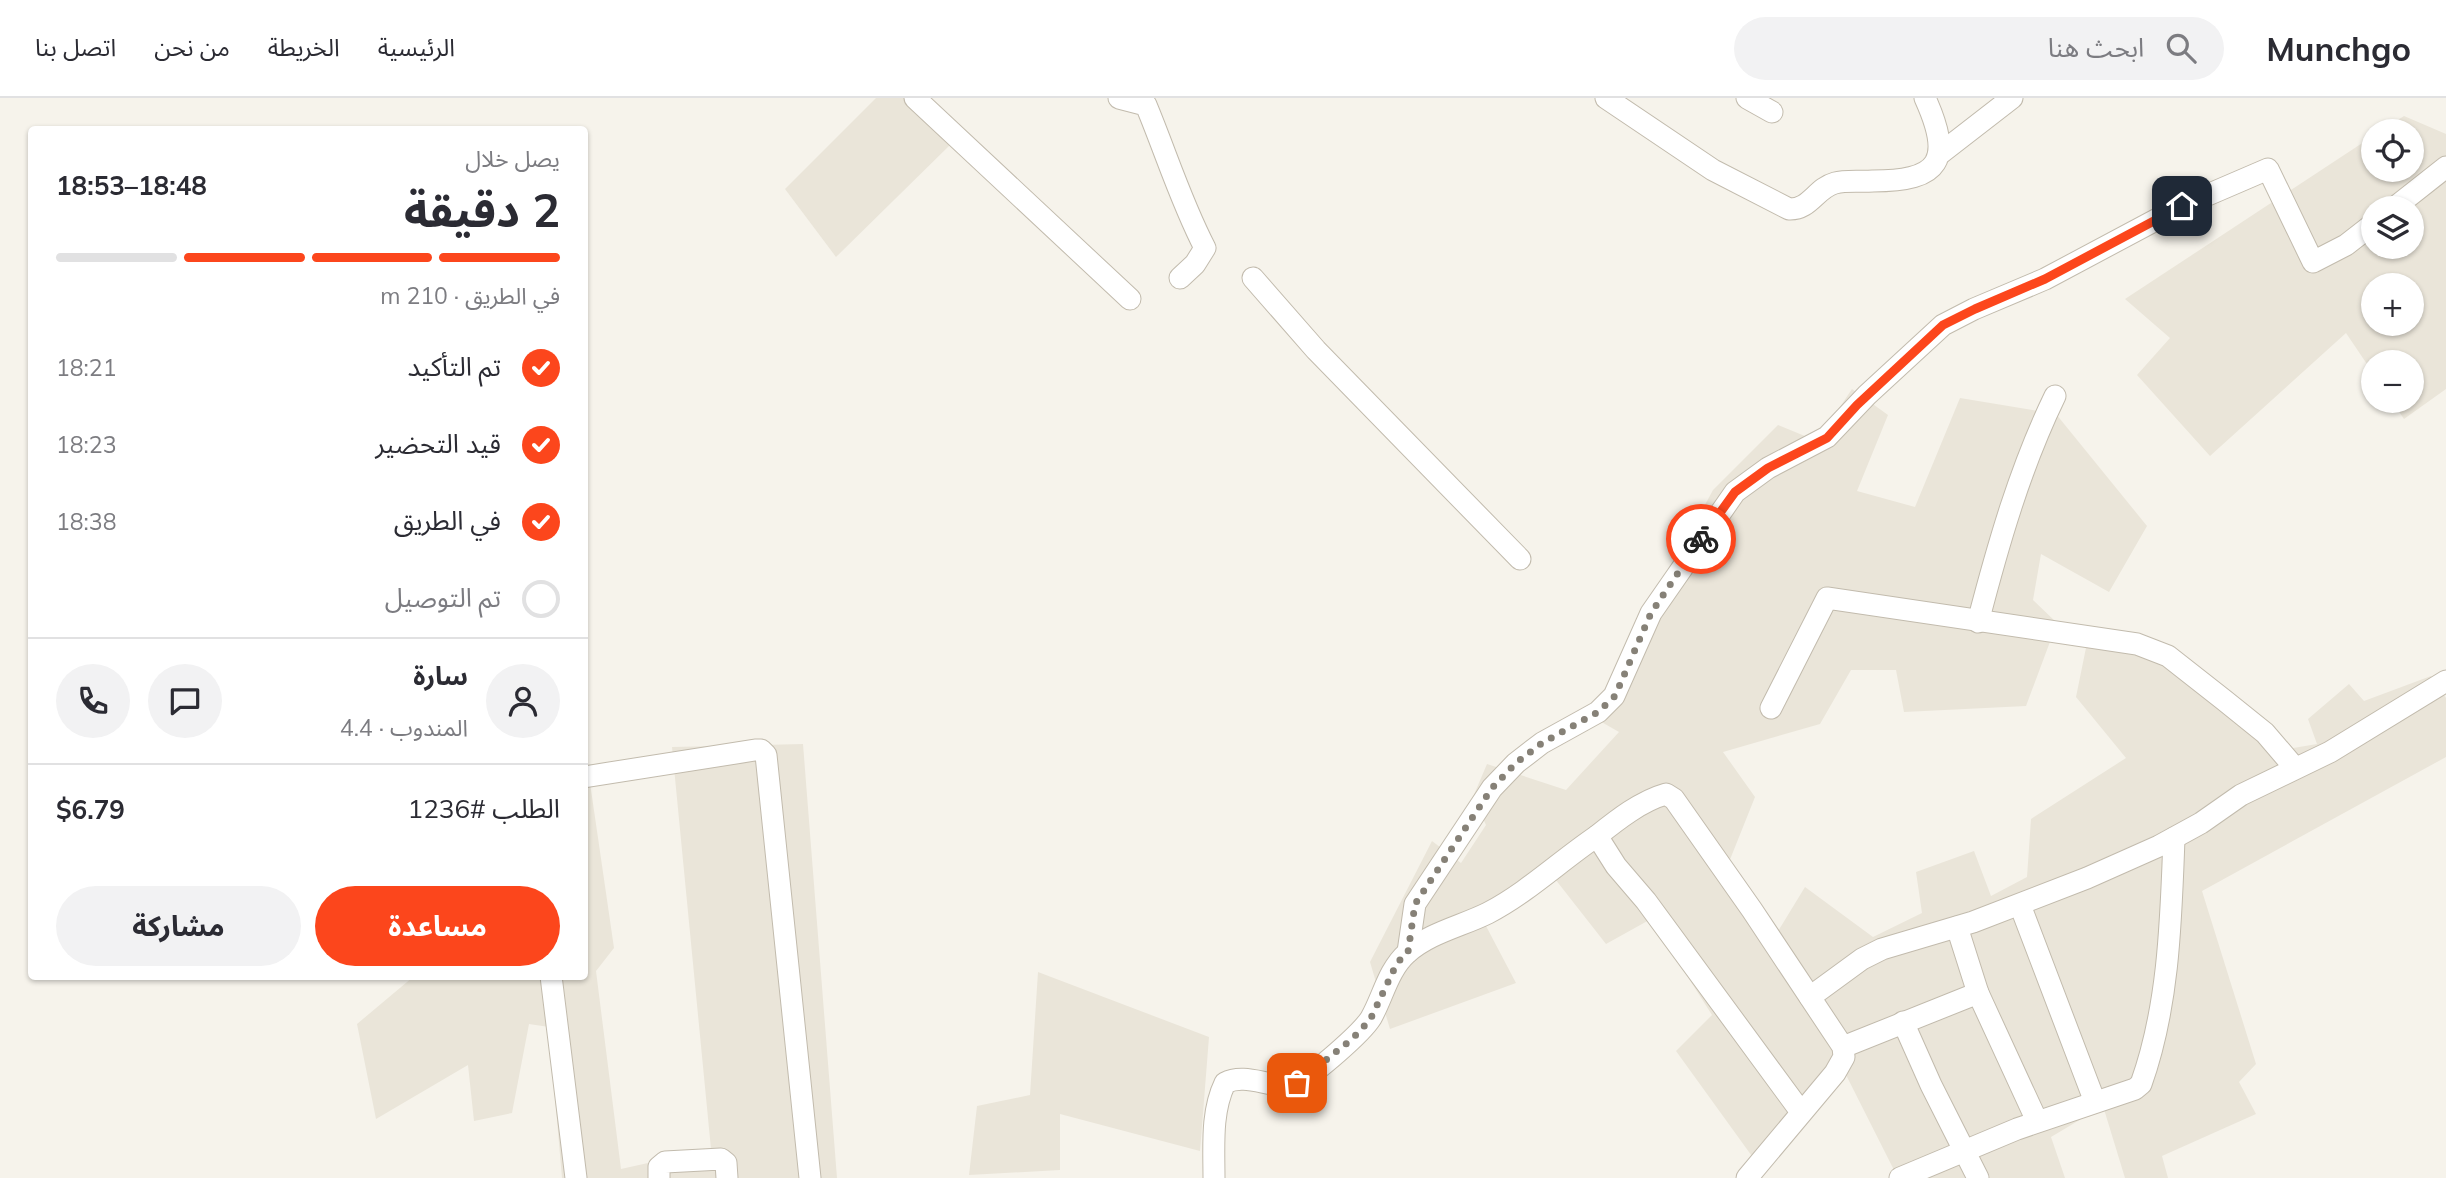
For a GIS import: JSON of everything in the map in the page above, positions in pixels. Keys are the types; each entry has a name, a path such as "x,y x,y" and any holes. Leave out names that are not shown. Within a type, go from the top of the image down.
{"street":[{"path":"1119,98 1146,102 1183,205 1205,248 1195,264 1180,278"},
{"path":"1606,98 1713,170 1789,209 1805,206 1832,184 1904,181 1923,175 1936,164 1941,153 2012,98"},
{"path":"1747,98 1772,112"},
{"path":"1925,98 1938,134 1941,153"},
{"path":"917,99 1130,299"},
{"path":"2409,196 2446,167"},
{"path":"1408,952 1415,904 1492,788 1516,763 1542,743 1598,712 1615,696 1651,613 1735,492 1768,468 1827,438 1857,405 1943,325 2045,279 2182,206 2268,169 2313,262 2346,245 2361,233"},
{"path":"1253,278 1316,351 1520,559"},
{"path":"1978,622 2012,503 2034,438 2055,396"},
{"path":"1771,708 1827,598 2137,644 2168,656 2265,733 2295,768"},
{"path":"1810,997 1862,959 1882,949 2020,905 2174,838 2241,795 2352,739 2446,681"},
{"path":"588,777 755,750 761,750 766,755 810,1178"},
{"path":"1214,1178 1215,1115 1219,1096 1226,1083 1244,1079 1297,1083 1352,1039 1370,1020 1397,963 1408,952 1428,939 1487,913 1522,893 1617,820 1665,794 1674,799 1843,1047 1844,1057 1835,1073 1747,1178"},
{"path":"1597,836 1615,866 1646,901 1801,1112"},
{"path":"1899,1178 2037,1121 2135,1089 2141,1084 2161,1012 2172,903 2174,838"},
{"path":"2020,905 2095,1102"},
{"path":"1956,927 1978,993 2037,1121"},
{"path":"551,980 576,1178"},
{"path":"1843,1047 1978,993"},
{"path":"1903,1022 1978,1178"},
{"path":"659,1178 659,1167 665,1162 721,1159 726,1163 727,1178"}],"shaded area":[{"path":"876,98 907,98 952,143 836,257 785,189"},
{"path":"2424,125 2446,134 2446,389 2424,405 2424,350 2361,350 2361,355 2346,333 2210,456 2137,375 2170,338 2125,299 2361,144 2361,182 2424,182"},
{"path":"1852,389 1888,415 1857,491 1915,507 1960,398 2056,414 2147,526 2109,592 2041,554 2033,600 2057,623 2026,706 1904,712 1896,670 1851,670 1820,724 1723,752 1755,797 1729,862 1777,933 1805,887 1873,937 1922,913 1916,872 1974,851 1991,896 2027,877 2031,819 2126,758 2076,697 2088,638 2167,650 2269,752 2317,744 2308,719 2349,684 2364,701 2431,676 2446,698 2446,757 2202,891 2256,1064 2239,1082 2256,1114 2162,1156 2168,1178 2125,1178 2103,1106 2051,1137 2065,1178 1898,1178 1840,1063 1754,1159 1676,1051 1712,1015 1651,919 1606,944 1548,870 1486,926 1516,983 1390,1029 1370,962 1432,841 1461,863 1486,825 1473,797 1487,764 1566,790 1619,732 1591,716 1713,490 1778,425 1817,441"},
{"path":"2400,413 2412,413 2404,419"},
{"path":"803,744 837,1178 562,1178 549,1027 529,1024 512,1113 474,1121 468,1065 376,1119 357,1024 409,980 588,980 589,776 614,948 596,971 621,1169 711,1149 672,747"},
{"path":"1038,972 1209,1037 1200,1151 1060,1114 1060,1170 969,1175 977,1106 1030,1095"}],"way so far":[{"path":"1297,1083 1352,1039 1370,1020 1397,963 1408,952 1415,904 1492,788 1516,763 1542,743 1598,712 1615,696 1651,613 1701,539"}],"route":[{"path":"1701,539 1735,492 1768,468 1827,438 1867,395 1943,325 2045,279 2182,206"}]}
